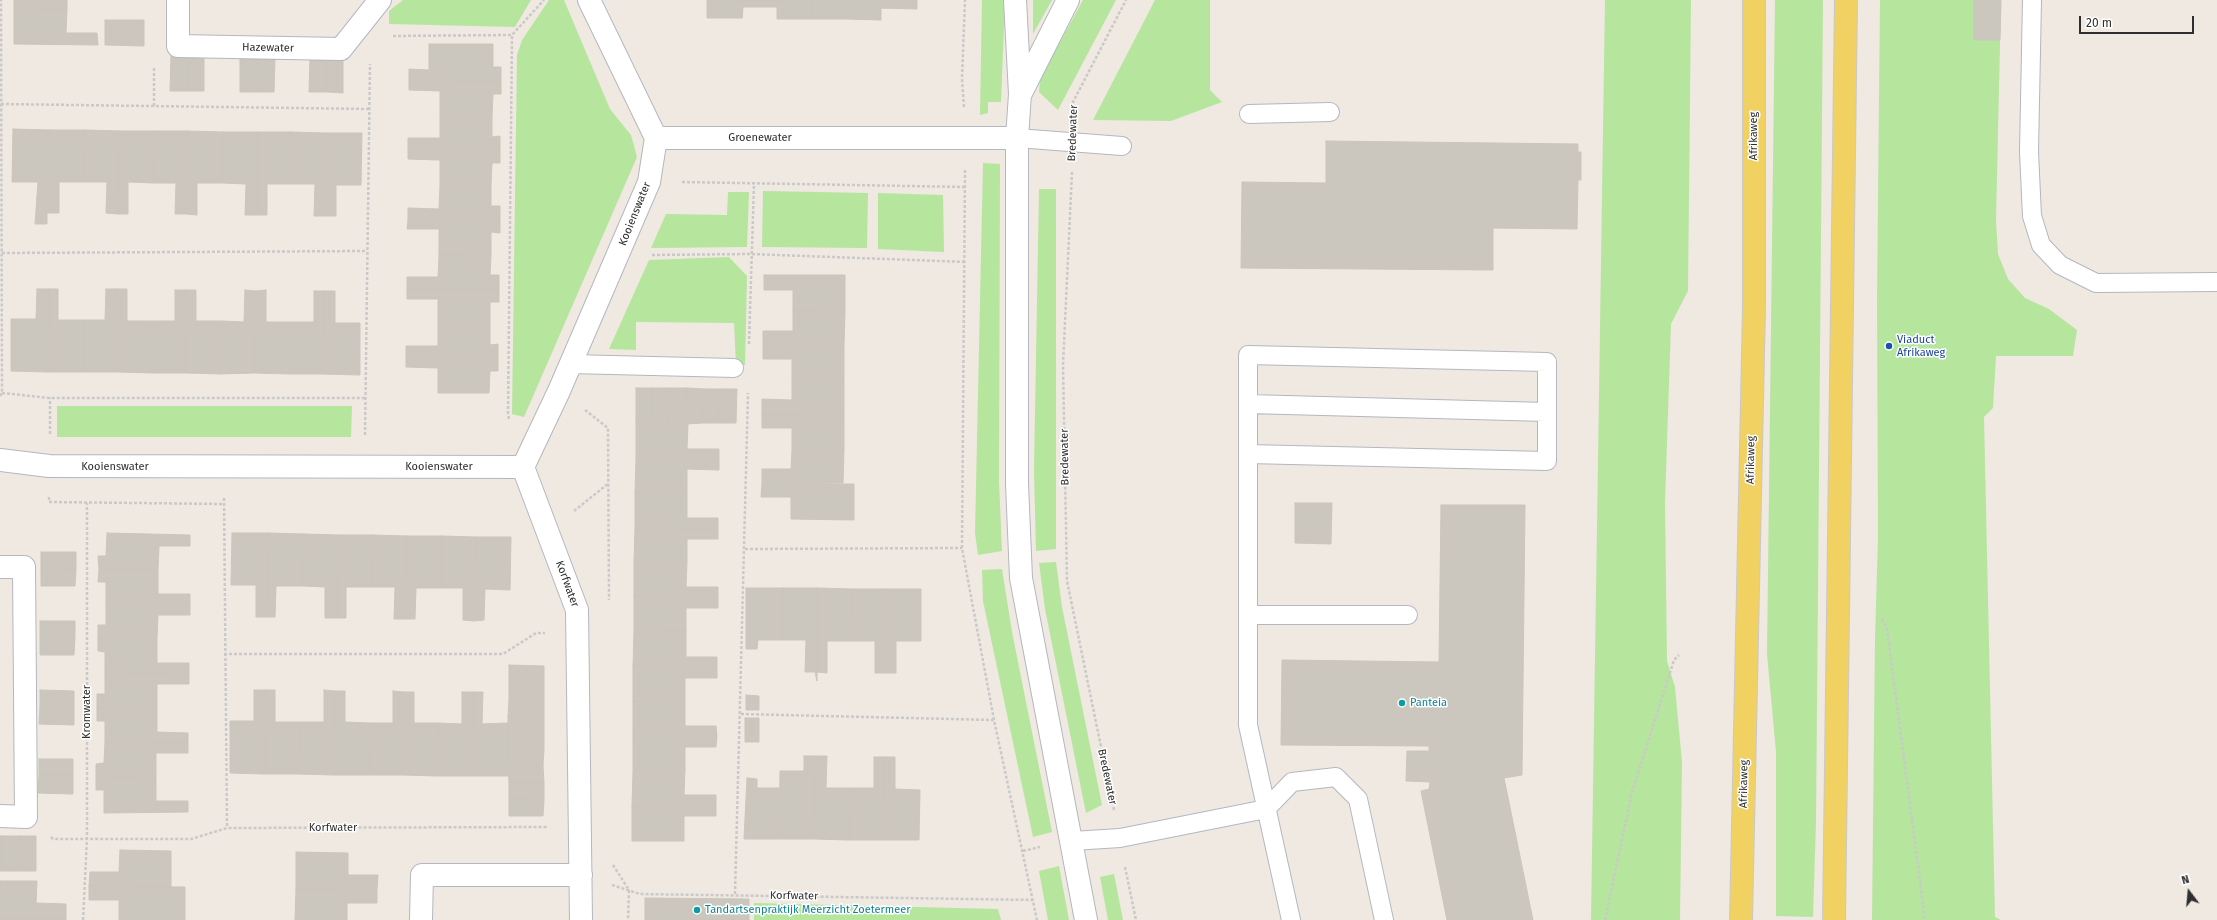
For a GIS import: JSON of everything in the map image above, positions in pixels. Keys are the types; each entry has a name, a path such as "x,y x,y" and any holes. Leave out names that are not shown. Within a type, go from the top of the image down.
{"main road":[{"name":"Afrikaweg","path":"1741,920 1753,315 1754,0"},
{"path":"1834,920 1846,0"}],"street":[{"name":"Hazewater","path":"178,0 178,46 341,49 376,6"},
{"path":"589,0 656,138"},
{"path":"1015,0 1020,94 1017,138 1017,484 1021,578 1086,920"},
{"path":"1020,94 1068,0"},
{"name":"Groenewater","path":"656,138 1017,138"},
{"name":"Kooienswater","path":"0,460 49,466 223,468 523,467 619,255 649,182 656,138"},
{"name":"Korfwater","path":"523,467 577,610 581,920"},
{"path":"0,567 24,567 26,816 0,816"},
{"path":"421,920 422,876 581,875"}],"lane":[{"path":"2032,0 2029,152 2032,216 2041,245 2060,265 2096,283 2217,282"},
{"path":"1249,114 1330,112"},
{"path":"1017,138 1122,146"},
{"path":"1248,454 1547,461 1547,362 1248,355 1248,404 1248,454 1248,725 1291,920"},
{"path":"570,364 734,368"},
{"path":"1248,404 1547,412"},
{"path":"1248,615 1408,616"},
{"path":"1072,841 1120,838 1266,809 1292,782 1336,777 1358,799 1384,920"}],"path":[{"path":"1,0 1,394 50,398 365,398"},
{"path":"523,467 508,414 512,35 544,0"},
{"path":"965,0 962,78 965,138 966,262 962,548 994,720 1034,900 1037,920"},
{"name":"Bredewater","path":"1126,0 1072,104 1073,142 1063,365 1067,581 1136,920"},
{"path":"364,467 370,36 376,6"},
{"path":"370,36 512,35"},
{"path":"1,104 370,109"},
{"path":"649,182 965,187"},
{"path":"749,349 754,183"},
{"path":"2,253 367,251"},
{"path":"619,255 751,254 966,262"},
{"path":"735,894 741,714 748,389"},
{"path":"223,468 227,828"},
{"path":"548,532 610,482"},
{"name":"Kromwater","path":"83,920 87,838 87,503"},
{"path":"744,549 962,548"},
{"path":"1882,619 1887,629 1925,920"},
{"path":"224,654 503,654 536,633 578,634"},
{"path":"1605,920 1632,792 1674,660 1679,655"},
{"path":"741,714 994,720"},
{"name":"Korfwater","path":"87,838 191,839 227,828 580,827"},
{"path":"610,861 629,890 628,920"},
{"name":"Korfwater","path":"581,875 640,894 735,894 1034,900"}],"green space":[{"path":"403,0 531,0 515,27 389,24 389,11"},
{"path":"549,0 564,0 610,109 631,135 637,157 524,417 512,414 517,55 522,40"},
{"path":"982,0 1005,0 1001,102 988,102 988,113 980,115"},
{"path":"1033,0 1052,0 1033,34"},
{"path":"1083,0 1116,0 1058,110 1039,92 1040,79"},
{"path":"1155,0 1210,0 1210,90 1222,102 1171,121 1093,120"},
{"path":"1605,0 1691,0 1688,291 1671,324 1665,503 1667,661 1675,687 1682,762 1680,920 1591,920"},
{"path":"1775,0 1823,0 1816,822 1813,917 1776,916 1776,752 1767,654"},
{"path":"1880,0 2001,0 1996,220 1998,254 2008,279 2025,298 2049,309 2077,330 2073,356 1996,356 1993,408 1984,417 1995,917 2001,920 1872,920 1875,640 1878,537 1877,300"},
{"path":"983,163 1000,164 999,482 1002,551 978,555 975,533"},
{"path":"1039,189 1056,189 1056,549 1036,551 1034,470"},
{"path":"763,191 868,193 867,248 762,247"},
{"path":"728,192 749,192 747,247 651,248 666,214 727,215"},
{"path":"878,193 943,195 944,252 878,249"},
{"path":"729,257 747,276 745,365 736,365 734,323 636,322 636,350 609,349 649,260"},
{"path":"57,406 352,406 351,437 57,437"},
{"path":"1056,562 1062,607 1102,805 1086,813 1045,609 1039,563"},
{"path":"1002,569 1012,632 1052,832 1033,837 983,601 982,570"},
{"path":"1059,866 1069,920 1048,920 1039,871"},
{"path":"1114,874 1123,920 1108,920 1100,877"},
{"path":"754,903 998,909 1001,920 754,920"}],"building":[{"path":"14,0 67,0 67,9 14,8"},
{"path":"707,0 742,0 742,18 707,18"},
{"path":"742,0 777,0 777,7 743,7 742,18"},
{"path":"777,0 812,0 812,19 777,19"},
{"path":"812,0 846,0 846,19 812,19"},
{"path":"846,0 881,0 881,20 846,19"},
{"path":"881,0 917,0 917,9 881,8"},
{"path":"1974,0 2001,0 2000,40 1974,40"},
{"path":"14,8 67,9 66,33 97,33 98,45 14,44"},
{"path":"105,20 144,20 144,46 105,45"},
{"path":"429,44 493,44 493,67 501,67 501,81 409,80 409,69 429,70"},
{"path":"171,56 188,56 188,91 170,91"},
{"path":"188,56 204,56 204,91 188,91"},
{"path":"240,57 258,57 258,92 240,92"},
{"path":"258,57 275,57 274,92 258,92"},
{"path":"310,58 327,58 327,92 309,92"},
{"path":"327,58 343,58 343,93 327,92"},
{"path":"409,80 501,81 501,94 493,94 492,116 440,115 440,91 409,90"},
{"path":"440,115 492,116 492,137 500,136 500,150 408,149 408,138 440,138"},
{"path":"13,129 50,130 50,213 47,213 47,224 35,224 38,182 12,182"},
{"path":"50,130 85,130 84,182 59,182 59,213 50,213"},
{"path":"85,130 120,131 118,214 106,213 107,182 84,182"},
{"path":"120,131 154,131 153,183 128,182 128,214 118,214"},
{"path":"154,131 187,131 186,214 175,214 176,183 153,183"},
{"path":"187,131 223,132 223,183 197,183 197,215 186,214"},
{"path":"223,132 257,132 257,215 245,215 246,184 223,183"},
{"path":"257,132 291,132 291,184 267,184 267,215 257,215"},
{"path":"291,132 326,133 325,216 314,216 315,184 291,184"},
{"path":"326,133 362,133 361,185 336,185 336,216 325,216"},
{"path":"1326,141 1578,144 1578,152 1581,152 1581,180 1578,180 1577,229 1493,228 1493,270 1241,268 1242,182 1326,183"},
{"path":"408,149 500,150 500,163 492,163 491,186 440,186 440,160 408,159"},
{"path":"440,186 491,186 491,206 500,206 500,220 408,220 408,208 439,209"},
{"path":"408,220 500,220 500,233 491,232 491,256 439,255 439,229 407,229"},
{"path":"439,255 491,256 490,275 499,275 499,289 407,289 407,277 438,277"},
{"path":"764,275 845,275 845,312 793,311 793,290 764,290"},
{"path":"37,289 49,289 48,372 11,371 11,319 36,319"},
{"path":"49,289 58,289 58,320 84,320 84,372 48,372"},
{"path":"106,289 117,289 117,372 84,372 84,320 105,320"},
{"path":"117,289 127,289 127,321 152,321 152,373 117,372"},
{"path":"407,289 499,289 499,302 490,302 490,324 438,324 438,299 407,299"},
{"path":"175,290 186,290 185,373 152,373 152,321 175,321"},
{"path":"186,290 196,290 196,321 222,321 221,374 185,373"},
{"path":"245,290 256,291 255,373 221,374 222,321 244,322"},
{"path":"266,290 266,322 290,322 290,374 255,373 256,291"},
{"path":"314,291 324,291 323,374 290,374 290,322 314,322"},
{"path":"324,291 335,291 335,323 360,323 360,375 323,374"},
{"path":"793,311 845,312 844,346 763,346 763,331 793,331"},
{"path":"438,324 490,324 490,345 498,344 498,358 406,357 406,346 438,346"},
{"path":"763,346 844,346 844,381 792,381 792,359 763,359"},
{"path":"406,357 498,358 498,371 490,371 489,393 438,393 438,368 406,367"},
{"path":"792,381 844,381 844,416 762,415 762,399 792,400"},
{"path":"636,388 652,388 652,423 636,423"},
{"path":"652,388 670,388 668,424 652,423"},
{"path":"670,388 687,388 686,424 668,424"},
{"path":"687,388 704,389 703,423 686,424"},
{"path":"704,389 720,389 719,423 703,423"},
{"path":"720,389 737,389 736,423 719,423"},
{"path":"762,415 844,416 844,450 792,450 792,428 762,428"},
{"path":"636,423 688,424 687,449 719,449 719,460 636,459"},
{"path":"792,450 844,450 843,483 762,484 762,469 791,469"},
{"path":"636,459 719,460 719,470 687,469 687,494 635,493"},
{"path":"762,484 854,484 854,520 791,519 791,497 761,497"},
{"path":"635,493 687,494 687,518 718,518 718,529 635,528"},
{"path":"1295,503 1332,503 1331,544 1295,543"},
{"name":"Panteia","path":"1441,505 1525,505 1522,775 1504,778 1533,920 1447,920 1421,791 1429,789 1430,782 1406,781 1407,751 1429,751 1429,746 1281,745 1282,660 1439,662"},
{"path":"635,528 718,529 718,539 687,539 687,562 634,562"},
{"path":"107,533 190,535 190,546 159,546 158,569 99,569 98,556 106,556"},
{"path":"232,533 269,533 267,617 256,617 256,585 231,585"},
{"path":"269,533 304,534 303,586 276,586 275,617 267,617"},
{"path":"304,534 338,535 337,618 325,618 325,587 303,586"},
{"path":"338,535 373,535 372,587 346,587 346,618 337,618"},
{"path":"373,535 407,536 406,619 394,619 395,587 372,587"},
{"path":"407,536 441,536 441,588 416,588 415,619 406,619"},
{"path":"441,536 476,537 474,621 463,620 463,588 441,588"},
{"path":"476,537 511,537 510,590 485,589 484,620 474,621"},
{"path":"41,552 76,552 76,569 41,568"},
{"path":"634,562 687,562 686,587 718,587 718,597 634,597"},
{"path":"41,568 76,569 75,586 41,586"},
{"path":"99,569 158,569 158,594 190,594 190,604 106,603 106,582 98,582"},
{"path":"746,588 783,588 783,640 758,640 757,649 746,649"},
{"path":"783,588 817,588 817,681 815,672 805,672 806,640 783,640"},
{"path":"817,588 852,589 851,641 827,641 827,673 817,672"},
{"path":"852,589 886,589 885,673 875,673 875,641 851,641"},
{"path":"886,589 921,589 921,641 896,641 896,673 885,673"},
{"path":"634,597 718,597 718,608 686,608 686,631 634,632"},
{"path":"106,603 190,604 190,615 158,615 157,638 98,638 98,625 106,625"},
{"path":"40,621 75,621 75,637 40,637"},
{"path":"686,631 686,657 717,657 717,668 633,666 634,632"},
{"path":"40,637 75,637 74,655 40,655"},
{"path":"98,638 157,638 157,663 189,663 189,674 105,672 105,652 98,651"},
{"path":"509,665 544,666 544,683 509,683"},
{"path":"633,666 717,668 717,678 685,678 685,701 633,701"},
{"path":"105,672 189,674 189,684 157,684 157,708 97,708 97,694 105,694"},
{"path":"509,683 544,683 544,699 509,699"},
{"path":"40,690 74,691 74,706 40,706"},
{"path":"254,690 266,690 265,774 230,773 230,721 254,721"},
{"path":"266,690 275,690 275,722 300,722 299,774 265,774"},
{"path":"324,690 335,691 334,775 299,774 300,722 324,722"},
{"path":"335,691 345,691 345,722 370,723 369,775 334,775"},
{"path":"393,691 403,692 403,775 369,775 370,723 393,723"},
{"path":"403,692 414,692 414,723 439,723 437,776 403,775"},
{"path":"462,692 473,692 472,776 437,776 439,723 462,724"},
{"path":"473,692 483,692 482,724 508,723 508,776 472,776"},
{"path":"746,695 759,696 759,710 746,710"},
{"path":"509,699 544,699 544,716 508,716"},
{"path":"633,701 685,701 685,726 716,726 717,736 633,736"},
{"path":"40,706 74,706 74,725 39,724"},
{"path":"97,708 157,708 157,732 188,733 188,743 105,742 105,721 97,721"},
{"path":"508,716 544,716 544,733 508,733"},
{"path":"745,718 759,718 759,742 745,742"},
{"path":"508,733 544,733 544,749 508,749"},
{"path":"633,736 717,736 716,747 685,747 685,770 633,771"},
{"path":"105,742 188,743 188,753 156,753 156,778 96,776 96,764 104,763"},
{"path":"508,749 544,749 543,765 508,766"},
{"path":"804,756 816,756 814,839 779,839 780,771 804,771"},
{"path":"816,756 827,756 826,788 850,788 849,840 814,839"},
{"path":"874,757 884,757 883,840 849,840 850,788 874,788"},
{"path":"884,757 895,757 895,789 920,790 919,840 883,840"},
{"path":"39,759 73,759 73,775 39,775"},
{"path":"543,765 544,783 509,783 508,766"},
{"path":"685,770 684,795 716,795 716,806 632,806 633,771"},
{"path":"39,775 73,775 73,794 38,793"},
{"path":"96,776 156,778 156,801 188,801 188,812 104,813 104,790 96,790"},
{"path":"747,778 757,779 757,788 780,788 779,839 744,839"},
{"path":"509,783 544,783 544,800 509,799"},
{"path":"509,799 544,800 543,816 509,816"},
{"path":"632,806 716,806 716,816 684,816 684,841 632,841"},
{"path":"0,836 2,836 2,871 0,871"},
{"path":"2,836 19,836 19,871 2,871"},
{"path":"19,836 36,836 36,871 19,871"},
{"path":"120,850 171,851 171,887 89,886 90,872 119,872"},
{"path":"296,852 348,853 348,875 378,875 377,890 296,889"},
{"path":"0,881 37,881 36,903 66,904 66,918 0,917"},
{"path":"89,886 185,887 185,920 119,920 119,900 89,900"},
{"path":"296,889 377,890 377,903 347,903 347,920 295,920"},
{"name":"Tandartsenpraktijk Meerzicht Zoetermeer","path":"645,898 749,899 749,920 645,920"},
{"path":"0,917 66,918 66,920 0,920"}],"place":[{"name":"Viaduct Afrikaweg","path":"1889,346"},
{"name":"Panteia","path":"1402,703"},
{"name":"Tandartsenpraktijk Meerzicht Zoetermeer","path":"697,910"}]}
